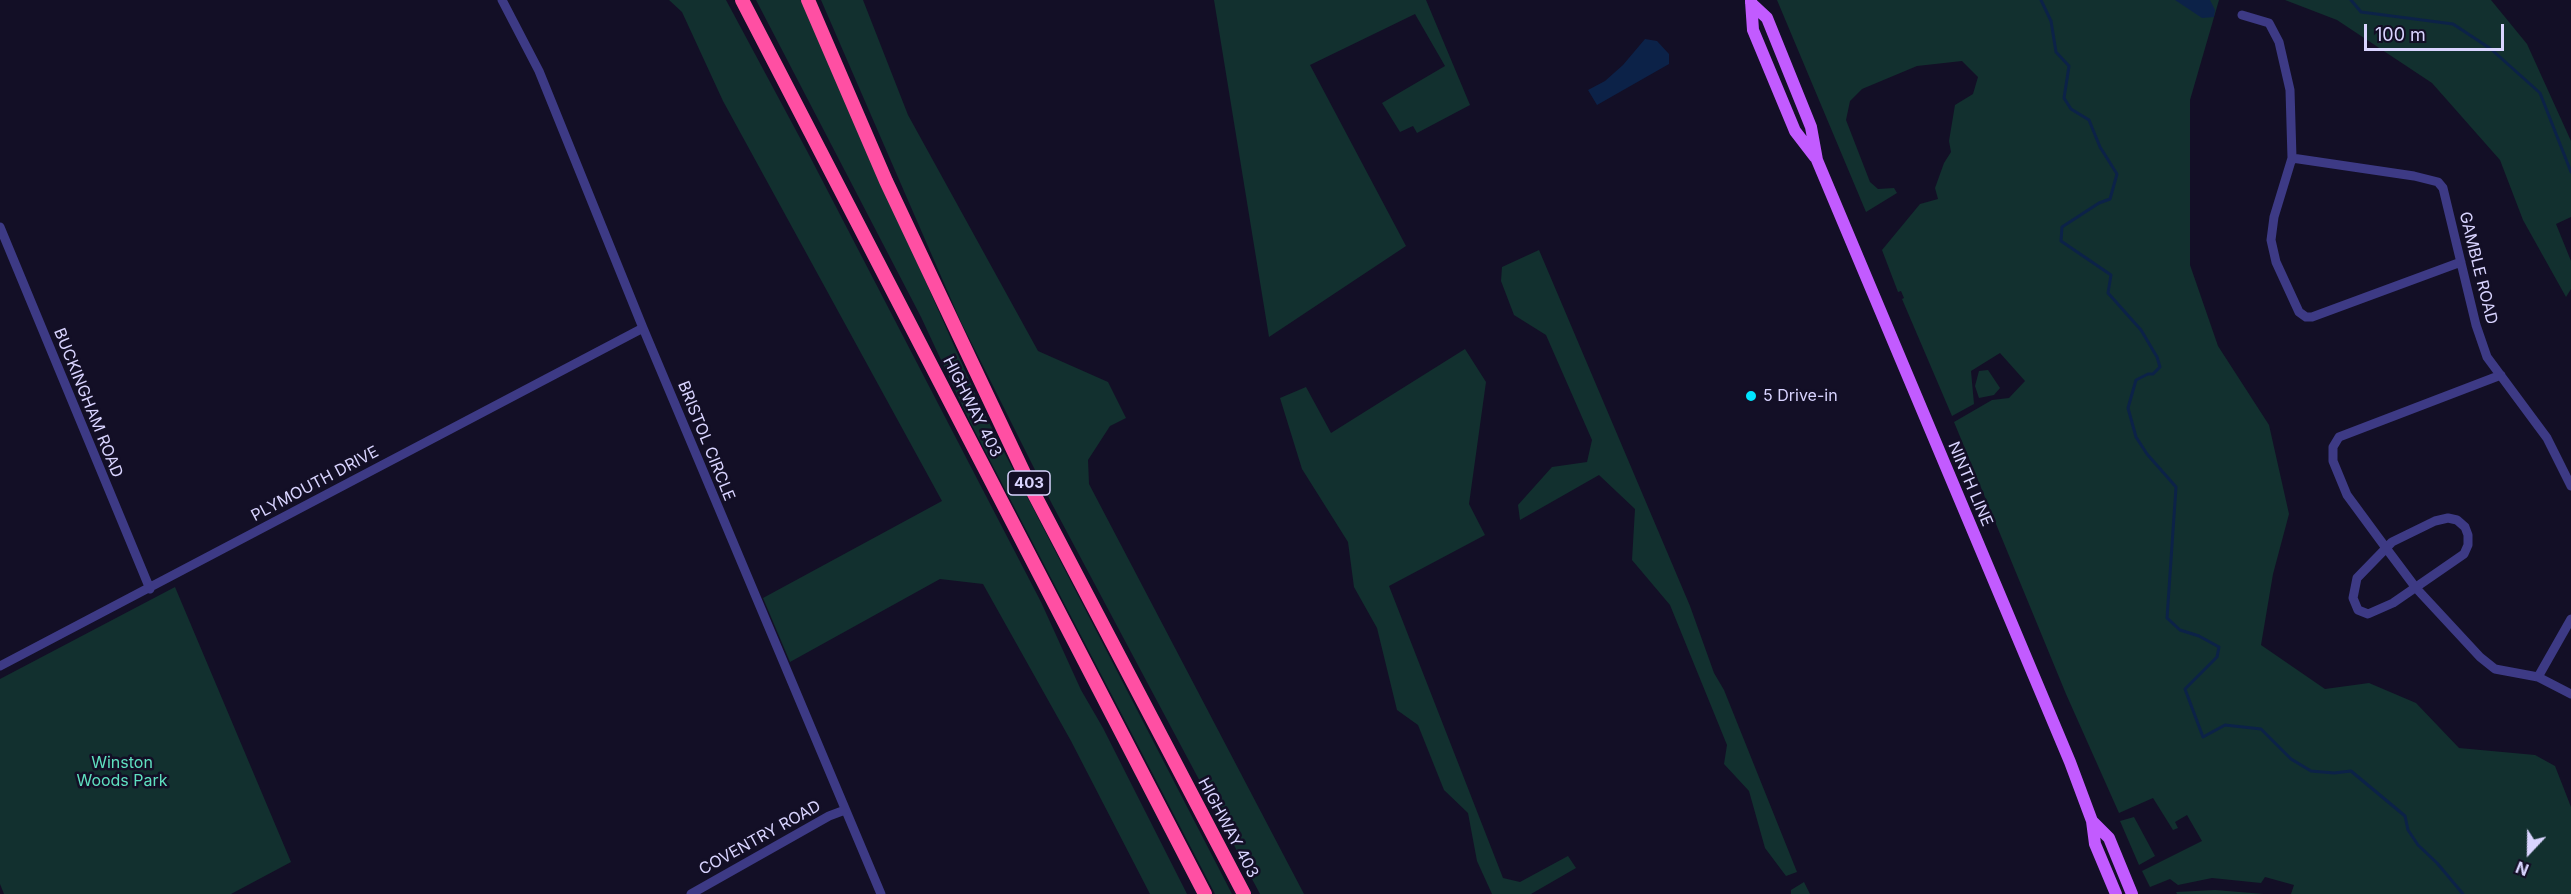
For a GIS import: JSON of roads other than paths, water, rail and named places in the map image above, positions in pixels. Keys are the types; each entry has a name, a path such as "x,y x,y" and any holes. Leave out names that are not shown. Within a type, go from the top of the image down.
{"highway":[{"name":"HIGHWAY 403","path":"742,0 1205,894"},
{"name":"HIGHWAY 403","path":"808,0 886,181 1031,488 1244,894"}],"main road":[{"name":"NINTH LINE","path":"1751,1 1753,30 1795,131 1817,160"},
{"name":"NINTH LINE","path":"1751,1 1767,18 1811,127 1817,160 2092,820 2095,844 2116,894"},
{"name":"NINTH LINE","path":"2092,820 2109,838 2132,894"}],"street":[{"name":"BRISTOL CIRCLE","path":"501,0 539,71 643,328 881,894"},
{"path":"2242,15 2269,23 2279,42 2290,90 2292,158 2274,217 2271,240 2276,262 2299,312 2306,317 2312,317 2461,262"},
{"name":"GAMBLE ROAD","path":"2292,158 2414,176 2438,182 2443,188 2487,357 2553,447 2571,486"},
{"name":"BUCKINGHAM ROAD","path":"0,227 150,589"},
{"name":"PLYMOUTH DRIVE","path":"0,666 643,328"},
{"path":"2501,375 2339,437 2334,447 2333,461 2347,495 2386,548 2416,588 2480,657 2495,669 2538,677 2571,694"},
{"path":"2448,518 2457,520 2465,527 2468,535 2468,545 2464,554 2393,603 2368,614 2358,610 2353,598 2357,578 2386,548 2392,542 2435,521 2448,518"},
{"path":"2538,677 2571,619"},
{"name":"COVENTRY ROAD","path":"691,894 829,816 845,810"}],"water":[{"path":"2175,0 2210,0 2215,10 2214,17 2202,18"},
{"path":"1645,39 1657,41 1669,54 1669,64 1597,105 1588,90 1605,81 1623,65"}],"waterway":[{"path":"2041,0 2051,21 2056,52 2069,66 2064,98 2071,109 2089,120 2100,147 2117,174 2110,199 2099,203 2062,227 2061,241 2111,275 2108,293 2141,330 2157,357 2160,367 2153,374 2136,380 2128,408 2136,437 2147,454 2176,487 2167,618 2180,630 2199,636 2219,647 2217,657 2185,689 2203,737 2225,725 2261,729 2291,759 2311,771 2334,773 2351,771 2405,816 2408,830 2418,845 2437,863 2463,894"},
{"path":"2351,0 2361,12 2453,24 2491,49 2540,93 2571,172"}],"place":[{"name":"5 Drive-in","path":"1751,396"}],"park label":[{"name":"Winston Woods Park","path":"122,772"}]}
